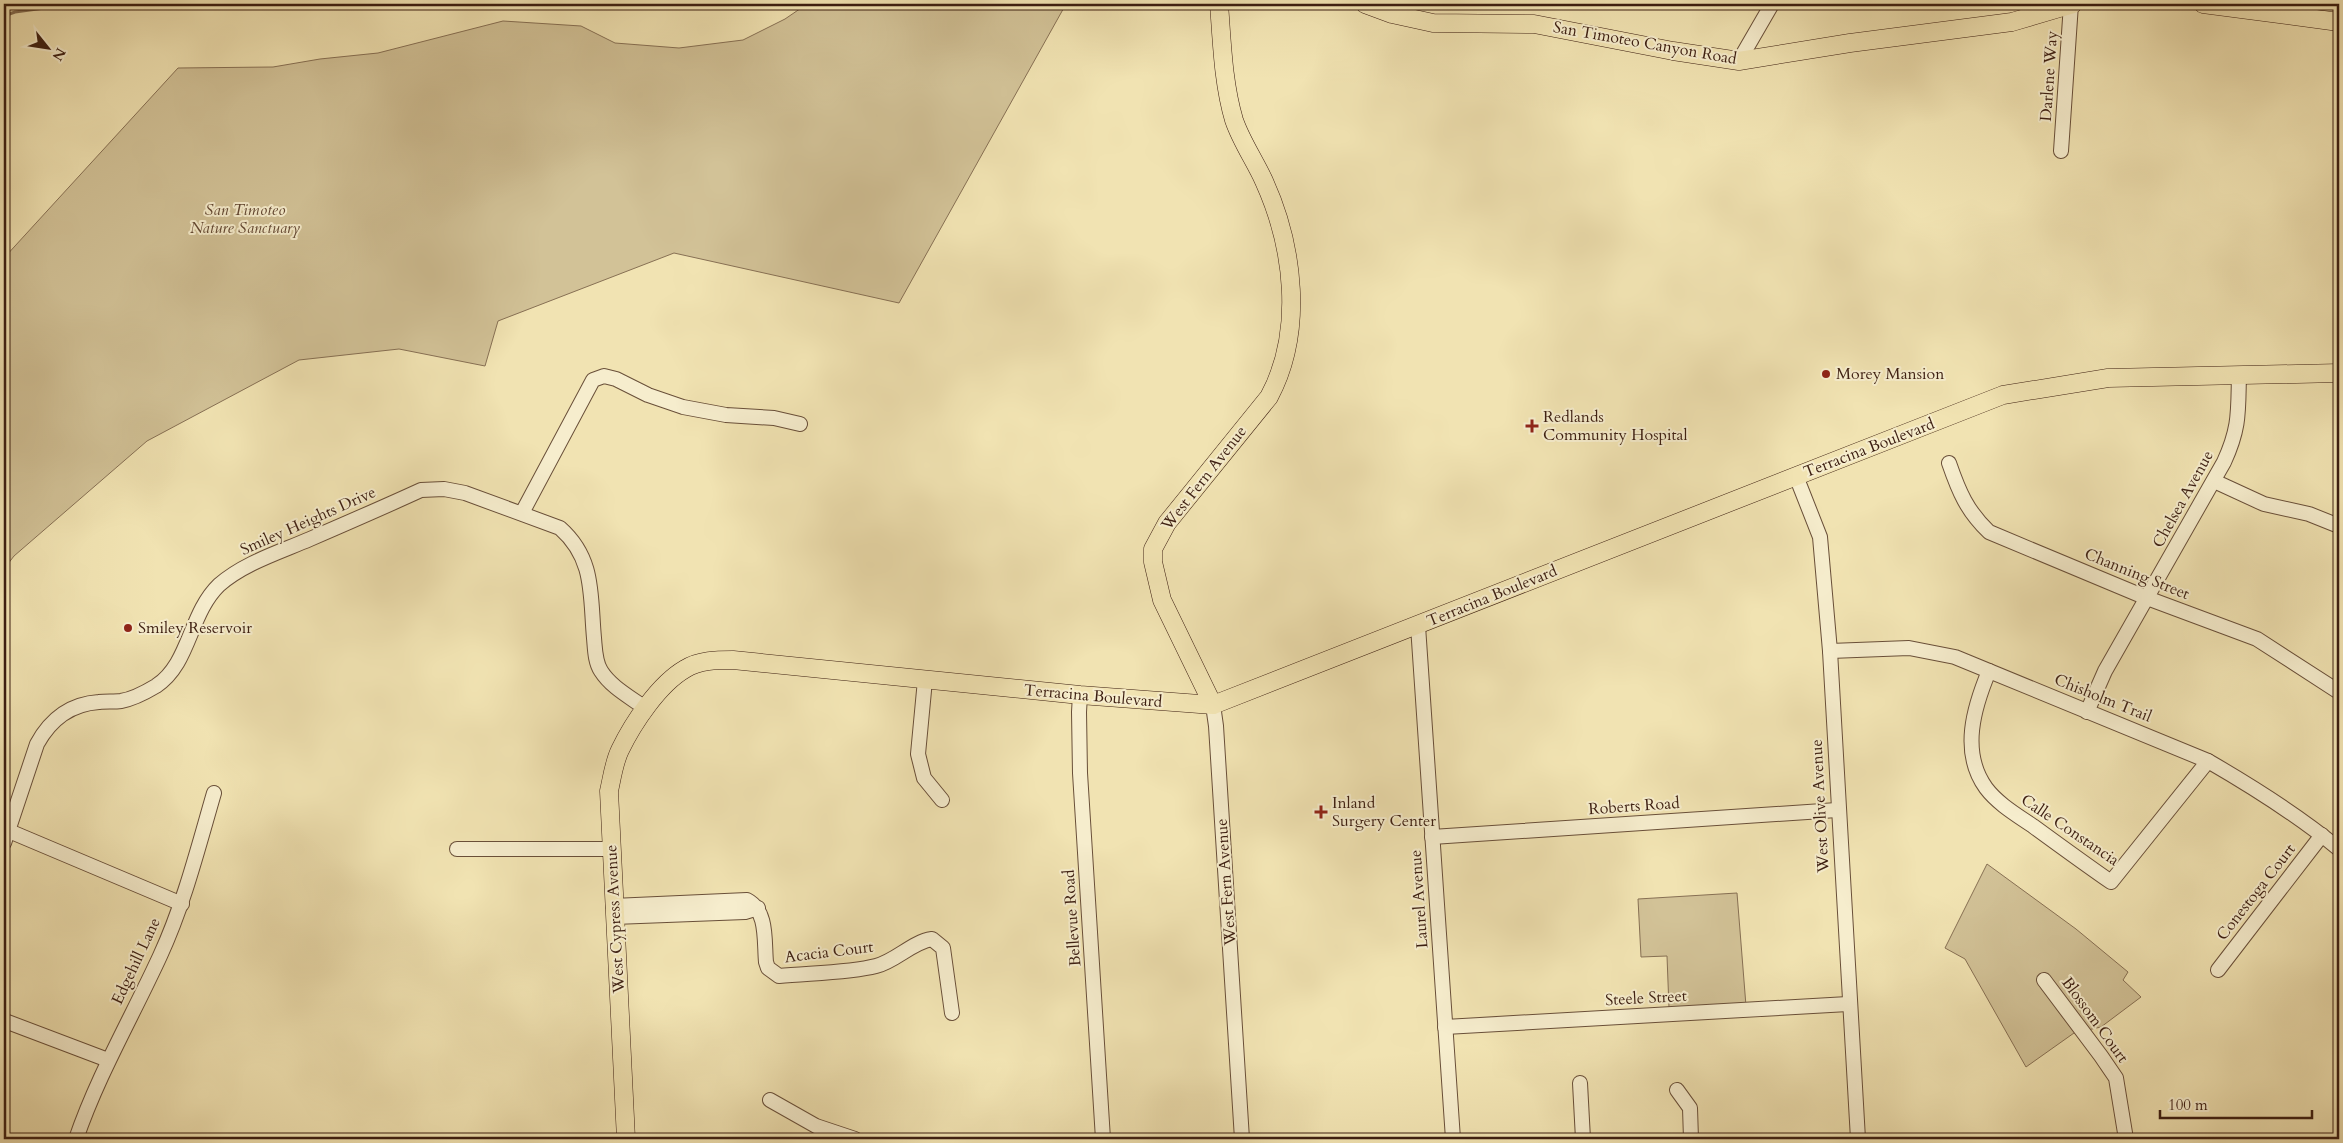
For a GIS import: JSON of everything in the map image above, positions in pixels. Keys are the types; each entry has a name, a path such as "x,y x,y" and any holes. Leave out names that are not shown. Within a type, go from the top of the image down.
{"main road":[{"name":"West Fern Avenue","path":"1213,705 1162,600 1153,562 1153,549 1167,523 1269,397 1285,360 1290,339 1288,272 1278,214 1235,121 1228,92 1219,4"},
{"name":"San Timoteo Canyon Road","path":"1365,4 1392,14 1433,23 1534,24 1673,52 1739,61 1850,43 2012,22 2072,4"},
{"path":"2203,4 2339,22"},
{"name":"Terracina Boulevard","path":"645,708 668,682 685,669 701,662 717,660 1080,695 1213,705 1796,476 1916,431 2003,395 2108,378 2339,373"},
{"name":"West Cypress Avenue","path":"626,1139 613,912 609,791 620,751 645,708"}],"street":[{"path":"1739,61 1772,4"},
{"name":"Darlene Way","path":"2061,151 2072,4"},
{"name":"Chelsea Avenue","path":"2087,712 2105,671 2214,480 2235,439 2238,423 2239,374"},
{"path":"522,513 593,380 604,376 616,378 648,395 683,407 726,415 774,418 800,424"},
{"name":"Channing Street","path":"1949,463 1958,491 1974,518 1989,532 2147,598 2257,640 2339,692"},
{"name":"West Olive Avenue","path":"1796,476 1820,537 1830,651 1848,1004 1858,1139"},
{"path":"2214,480 2264,504 2309,514 2339,526"},
{"name":"Smiley Heights Drive","path":"6,837 37,744 53,721 63,712 96,702 122,701 138,696 164,679 180,656 204,602 220,585 242,570 265,558 420,490 451,490 522,513 560,528 570,537 582,555 587,572 596,654 600,669 606,679 645,708"},
{"name":"Laurel Avenue","path":"1418,626 1452,1139"},
{"name":"Chisholm Trail","path":"1830,651 1909,648 1955,656 2087,712 2155,737 2208,761 2246,783 2322,835 2339,849"},
{"name":"Calle Constancia","path":"1989,671 1977,700 1972,730 1972,751 1976,770 1986,788 2002,804 2111,882 2208,761"},
{"path":"925,680 918,754 924,778 942,800"},
{"name":"Bellevue Road","path":"1080,695 1080,773 1103,1139"},
{"name":"West Fern Avenue","path":"1213,705 1216,726 1242,1139"},
{"name":"Edgehill Lane","path":"76,1139 108,1060 161,955 182,904 214,793"},
{"name":"Roberts Road","path":"1432,837 1838,810"},
{"name":"Conestoga Court","path":"2218,970 2322,835"},
{"path":"6,837 182,904"},
{"path":"457,850 611,849"},
{"name":"Acacia Court","path":"613,912 691,908 746,912 758,908 762,915 766,962 768,968 779,976 877,966 892,960 925,940 932,939 943,948 952,1013"},
{"name":"Blossom Court","path":"2044,980 2116,1078 2126,1139"},
{"name":"Steele Street","path":"1445,1027 1848,1004"},
{"path":"5,1021 108,1060"},
{"path":"1580,1083 1583,1139"},
{"path":"1677,1090 1690,1108 1692,1139"},
{"path":"770,1100 816,1126 855,1139"}],"green space":[{"name":"San Timoteo Nature Sanctuary","path":"807,4 1066,4 899,303 674,253 498,321 485,366 399,349 299,360 147,441 14,556 4,569 4,258 178,68 273,67 320,59 378,53 503,21 581,26 615,43 679,48 743,40 785,19"},
{"path":"1987,864 2076,929 2128,972 2123,980 2141,997 2101,1027 2074,1033 2026,1067 1965,959 1945,948"},
{"path":"1737,893 1746,1006 1669,1008 1667,956 1641,957 1638,899"}],"waterway":[{"path":"4,16 15,12 74,4"}],"place":[{"name":"Morey Mansion","path":"1826,374"},
{"name":"Redlands Community Hospital","path":"1532,426"},
{"name":"Smiley Reservoir","path":"128,628"},
{"name":"Inland Surgery Center","path":"1321,812"}]}
